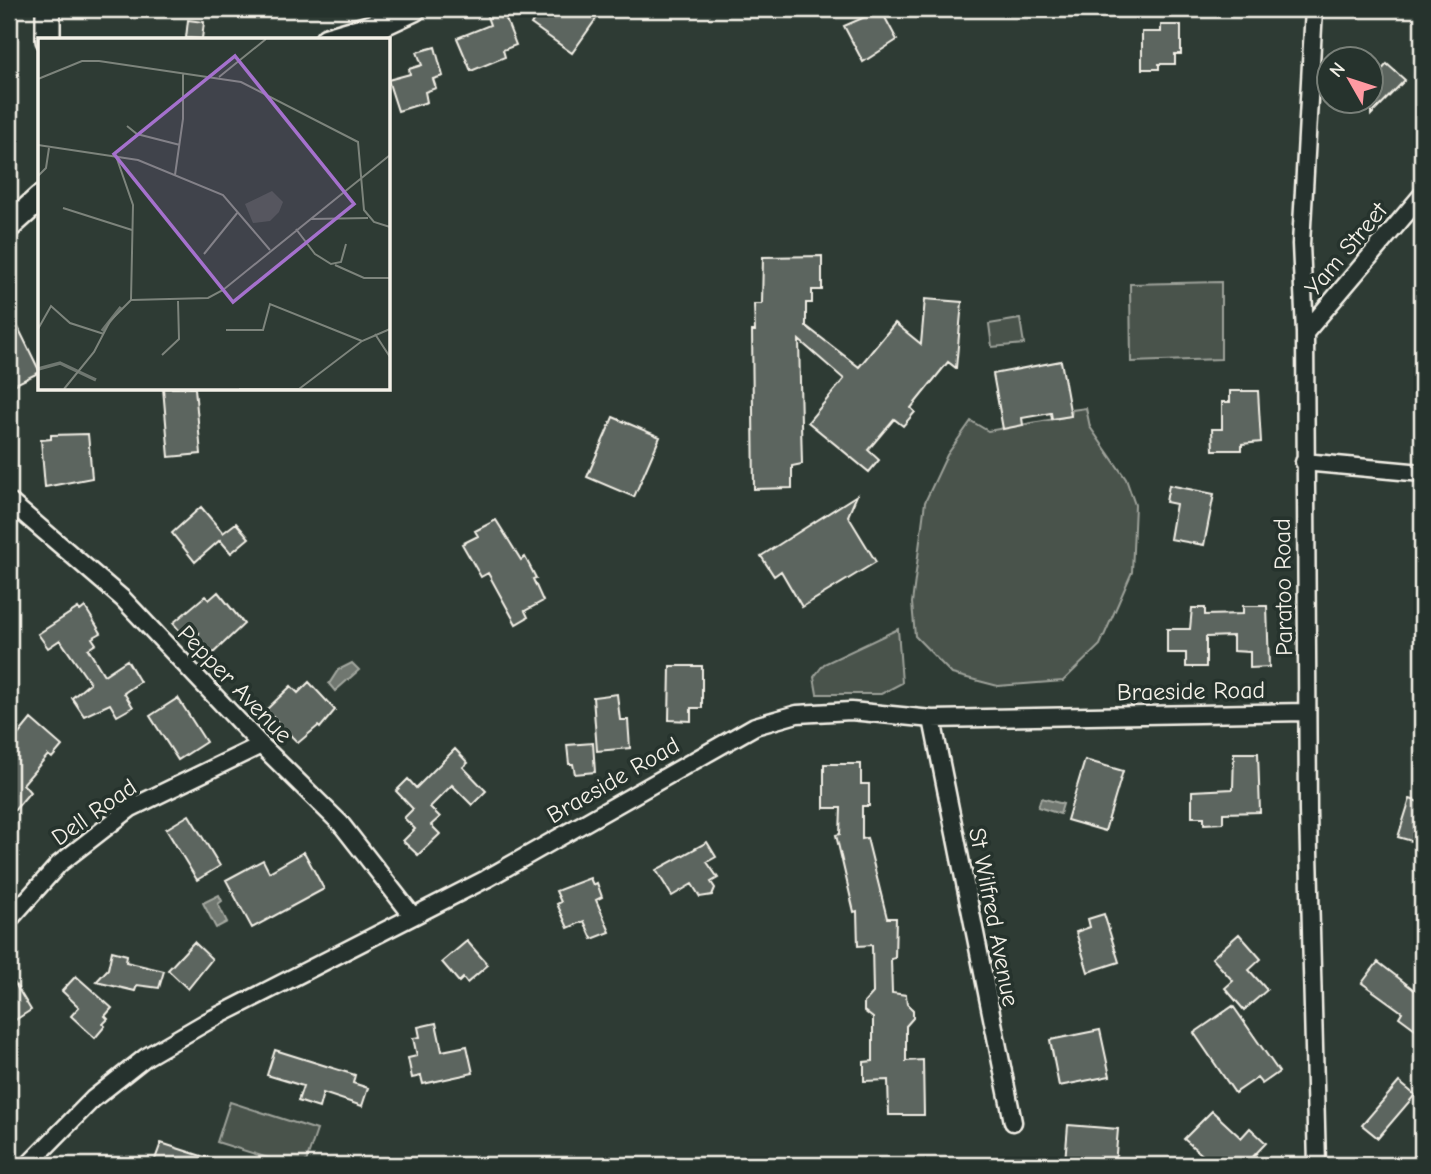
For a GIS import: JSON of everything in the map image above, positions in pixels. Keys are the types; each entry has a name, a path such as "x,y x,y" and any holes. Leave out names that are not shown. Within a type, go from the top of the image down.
{"main road":[{"path":"48,9 48,38"},
{"path":"334,38 382,24 414,9"},
{"path":"9,226 38,200"}],"street":[{"name":"Paratoo Road","path":"1314,9 1301,244 1305,333 1307,712 1317,1165"},
{"name":"Yam Street","path":"1305,333 1422,195"},
{"path":"1304,462 1422,473"},
{"name":"Pepper Avenue","path":"9,501 123,599 261,745 341,824 412,915"},
{"name":"Braeside Road","path":"28,1165 93,1099 146,1057 208,1021 486,879 755,726 797,714 851,711 932,719 1307,712"},
{"name":"St Wilfred Avenue","path":"932,719 1013,1122"},
{"name":"Dell Road","path":"9,920 59,864 131,808 261,745"}],"shaded area":[{"path":"1221,282 1221,359 1131,362 1130,284"},
{"path":"1020,319 1024,344 992,347 989,324"},
{"path":"1086,408 1090,427 1126,479 1135,505 1132,572 1100,645 1063,681 998,686 952,674 915,636 912,603 925,502 947,455 971,421 988,431 1071,416 1072,410"},
{"path":"898,629 902,683 881,694 817,694 814,677 824,664"},
{"path":"352,663 359,670 335,691 329,684 338,670"},
{"path":"1041,798 1063,804 1060,814 1038,807"},
{"path":"219,895 222,901 218,904 227,922 216,928 203,903"},
{"path":"230,1102 317,1130 305,1165 290,1165 217,1142"}],"building":[{"path":"502,9 516,45 503,50 505,57 471,71 457,38 490,25 486,14"},
{"path":"542,9 603,9 572,53 531,24"},
{"path":"881,10 897,40 863,62 844,26"},
{"path":"188,20 204,22 202,38 186,38"},
{"path":"1161,25 1181,25 1181,54 1175,54 1175,64 1159,64 1159,69 1142,69 1142,32 1161,32"},
{"path":"435,47 443,76 433,79 436,88 425,92 427,102 398,111 390,79 410,74 409,69 422,65 417,52"},
{"path":"1386,65 1405,80 1386,100"},
{"path":"822,256 822,290 812,290 812,303 806,303 806,326 859,367 895,323 921,344 925,299 962,302 956,368 948,362 911,408 915,412 903,426 894,419 868,450 879,460 869,472 808,422 844,379 799,340 802,464 792,466 792,488 754,489 752,331 755,331 754,304 762,304 763,257"},
{"path":"9,309 38,373 14,385 9,374"},
{"path":"1061,361 1071,416 1052,419 1051,413 1022,418 1023,425 1003,429 993,374"},
{"path":"163,390 195,390 201,454 169,457"},
{"path":"1230,391 1258,391 1261,442 1242,444 1242,450 1213,450 1212,429 1222,429 1222,402 1230,402"},
{"path":"613,417 660,437 634,497 587,477"},
{"path":"88,434 92,478 45,487 41,440 51,439 51,435"},
{"path":"1169,485 1214,494 1204,545 1170,539 1176,504 1166,502"},
{"path":"857,495 848,516 876,562 802,607 781,571 774,576 761,556"},
{"path":"201,507 223,533 236,523 249,538 231,553 220,540 195,562 172,533"},
{"path":"496,520 521,560 525,557 536,578 533,579 543,601 525,611 528,617 516,624 488,573 481,577 462,544 478,536 475,531"},
{"path":"218,592 244,624 210,656 201,657 194,649 199,633 184,636 173,623 205,596 209,600"},
{"path":"1243,606 1267,606 1269,667 1250,668 1250,652 1233,651 1233,636 1206,637 1206,667 1186,667 1186,653 1167,653 1167,629 1190,629 1192,608 1205,608 1205,615 1243,614"},
{"path":"85,607 101,633 92,638 96,644 88,649 104,675 127,660 140,682 124,693 133,707 117,716 110,704 84,716 72,698 90,683 60,640 48,648 38,634 78,608 80,611"},
{"path":"670,666 702,666 702,708 691,708 691,721 669,720"},
{"path":"309,682 335,710 320,728 318,726 298,743 266,710 291,686 298,693"},
{"path":"617,694 620,720 628,720 630,748 597,751 593,697"},
{"path":"178,698 206,742 178,760 150,716"},
{"path":"31,719 62,746 52,758 48,755 23,784 30,792 9,817 9,746"},
{"path":"593,743 595,772 575,774 573,764 569,764 567,745"},
{"path":"455,749 468,763 463,767 486,791 472,805 452,785 430,807 440,817 431,825 440,834 418,855 403,841 415,829 404,818 413,809 396,791 408,779 416,788"},
{"path":"1234,753 1258,753 1260,812 1223,813 1223,823 1204,824 1204,817 1192,817 1192,791 1233,789"},
{"path":"1085,760 1123,771 1105,831 1067,820"},
{"path":"824,764 861,764 861,784 869,784 869,806 862,806 862,839 867,838 887,918 896,918 895,958 891,959 892,993 906,995 907,1004 913,1010 913,1018 906,1026 906,1061 923,1060 924,1115 889,1115 888,1080 864,1081 864,1062 873,1061 873,1018 864,1011 864,1003 873,993 872,945 858,946 857,911 854,912 836,835 840,834 841,808 824,808"},
{"path":"1410,799 1422,803 1422,844 1398,837"},
{"path":"189,815 220,866 197,880 166,829"},
{"path":"707,842 716,857 707,862 718,878 711,882 715,888 712,895 700,897 692,884 672,896 656,870"},
{"path":"304,852 324,889 252,928 226,880 263,860 269,872"},
{"path":"590,878 593,885 597,883 602,897 596,900 610,932 592,939 584,921 568,928 557,904 561,902 556,891"},
{"path":"1104,914 1119,962 1088,972 1076,932 1090,927 1088,919"},
{"path":"1239,934 1261,959 1249,970 1267,990 1244,1010 1225,988 1233,981 1212,958"},
{"path":"467,941 488,965 467,983 463,978 459,982 442,962"},
{"path":"194,942 212,959 188,989 168,970"},
{"path":"112,951 127,955 126,962 164,971 159,988 137,985 135,991 96,982 108,969"},
{"path":"1378,962 1422,996 1422,1034 1399,1017 1402,1012 1362,983"},
{"path":"9,974 31,1010 9,1024"},
{"path":"76,976 112,1008 105,1016 108,1019 103,1024 105,1026 95,1038 71,1016 79,1007 62,991"},
{"path":"1233,1006 1279,1072 1262,1084 1257,1078 1235,1093 1194,1033"},
{"path":"436,1023 442,1051 467,1046 473,1073 423,1084 421,1076 412,1078 408,1058 417,1056 413,1038 420,1037 418,1027"},
{"path":"1100,1030 1110,1076 1059,1086 1050,1040"},
{"path":"275,1050 355,1075 353,1083 368,1088 362,1106 323,1093 319,1108 298,1101 303,1086 267,1075"},
{"path":"1399,1082 1415,1095 1378,1138 1362,1125"},
{"path":"1212,1111 1241,1138 1250,1128 1266,1143 1245,1165 1214,1165 1184,1139"},
{"path":"1068,1125 1118,1129 1115,1165 1065,1162"},
{"path":"161,1143 220,1162 219,1165 153,1165"}]}
